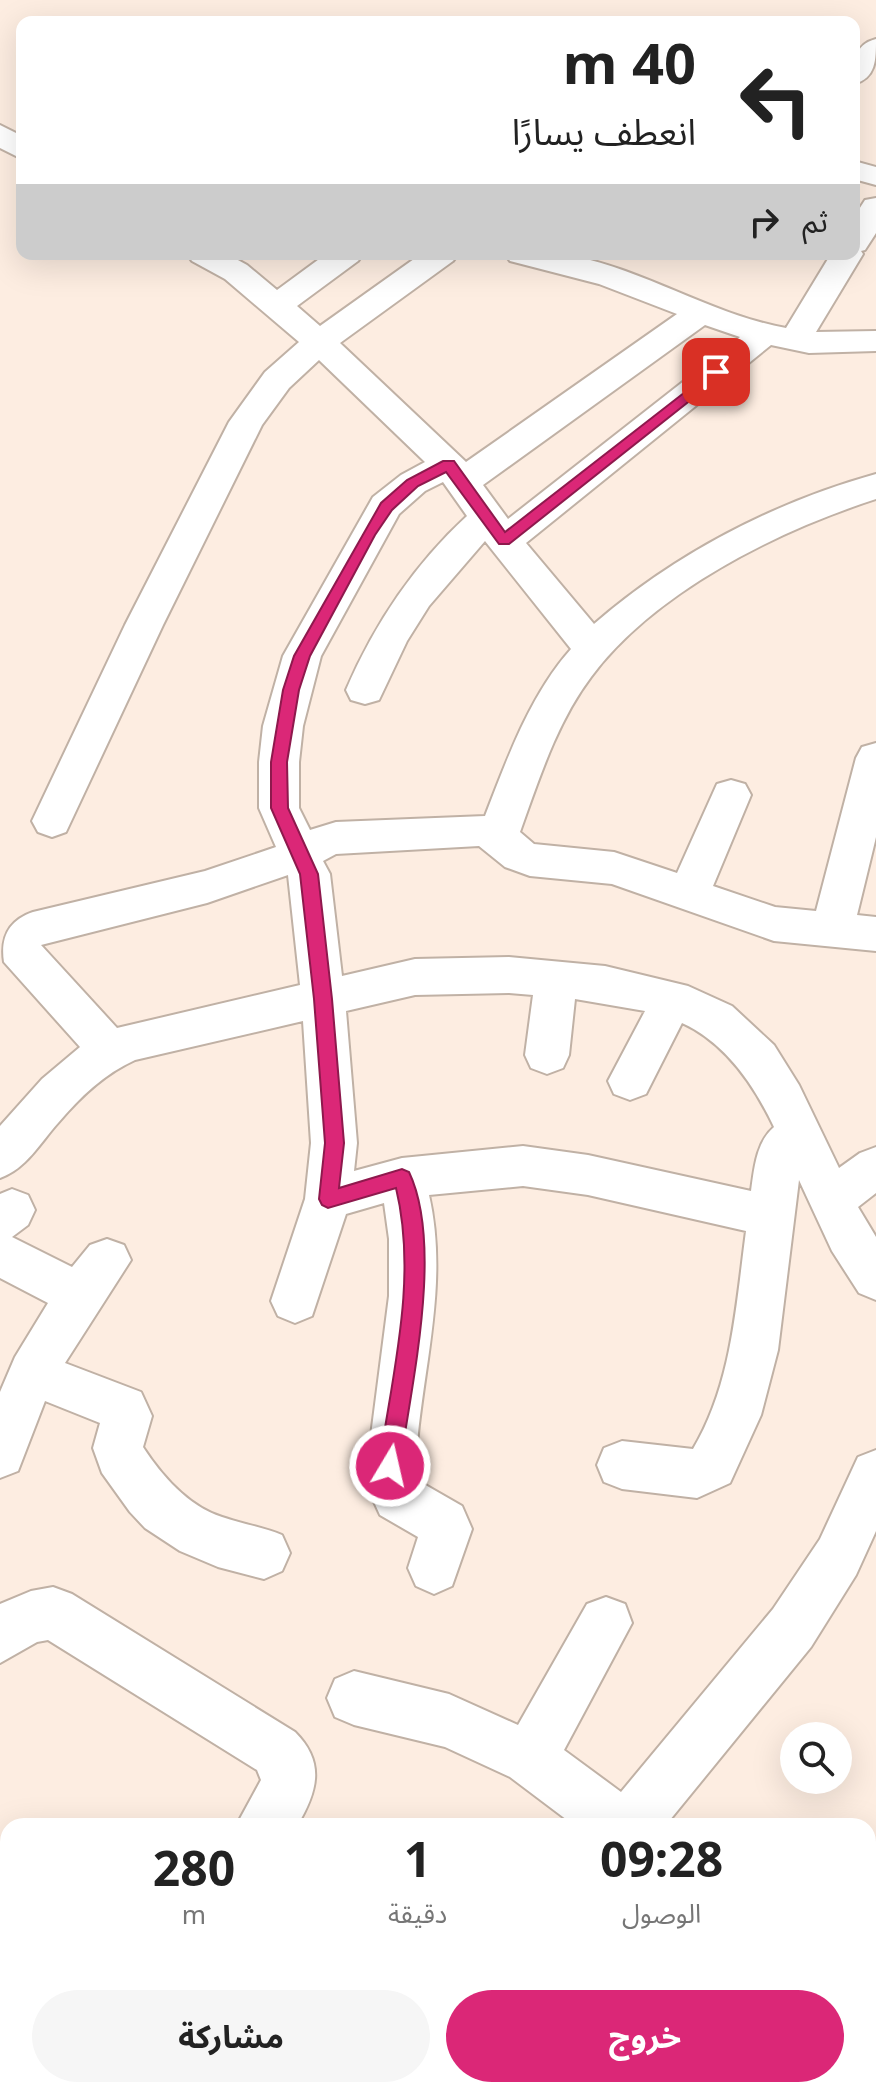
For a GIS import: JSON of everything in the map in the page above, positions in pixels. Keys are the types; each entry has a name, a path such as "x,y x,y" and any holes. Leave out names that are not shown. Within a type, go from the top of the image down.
{"street":[{"path":"860,68 876,48"},
{"path":"860,233 876,207"},
{"path":"214,260 236,272 319,342 456,473 496,529 593,649"},
{"path":"276,306 339,260"},
{"path":"52,821 144,625 246,422 277,380 319,342 434,260"},
{"path":"543,260 621,281 700,313 778,338 836,345 876,341"},
{"path":"365,690 378,657 414,596 436,568 778,338 842,260"},
{"path":"295,1301 328,1199 334,1143 309,874 279,808 283,726 302,656 386,506 413,483 456,473 700,313"},
{"path":"498,836 542,726 593,649 638,608 695,569 804,513 876,486"},
{"path":"832,929 876,758"},
{"path":"689,894 731,795"},
{"path":"109,1049 19,950 18,941 24,934 33,929 207,887 302,854 317,844 361,835 463,830 498,836 520,856 530,860 614,868 774,924 876,934"},
{"path":"0,1158 83,1066 109,1049 415,977 509,975 605,984 673,999 717,1019 758,1058 800,1133 849,1236 876,1278"},
{"path":"547,1055 556,980"},
{"path":"630,1081 673,999"},
{"path":"622,1465 697,1474 712,1466 736,1415 754,1350 783,1147 800,1133"},
{"path":"328,1199 402,1178 523,1166 588,1175 771,1216"},
{"path":"832,1200 876,1167"},
{"path":"402,1178 413,1224 415,1286 390,1482 398,1498 444,1524 446,1529 434,1568"},
{"path":"0,1454 32,1373 93,1278 4,1228"},
{"path":"32,1373 123,1409 127,1416 118,1448 120,1456 160,1507 190,1531 225,1547 264,1553"},
{"path":"636,1818 792,1628 838,1557 876,1474"},
{"path":"0,1636 18,1621 53,1613 276,1751 288,1760 292,1775 269,1818"},
{"path":"529,1758 606,1623"},
{"path":"354,1698 449,1721 529,1758 610,1818"}],"route":[{"path":"390,1466 415,1286 416,1249 402,1178 328,1199 334,1143 309,874 279,808 279,762 291,690 302,656 369,534 386,506 413,483 449,464 504,541 716,372"}]}
